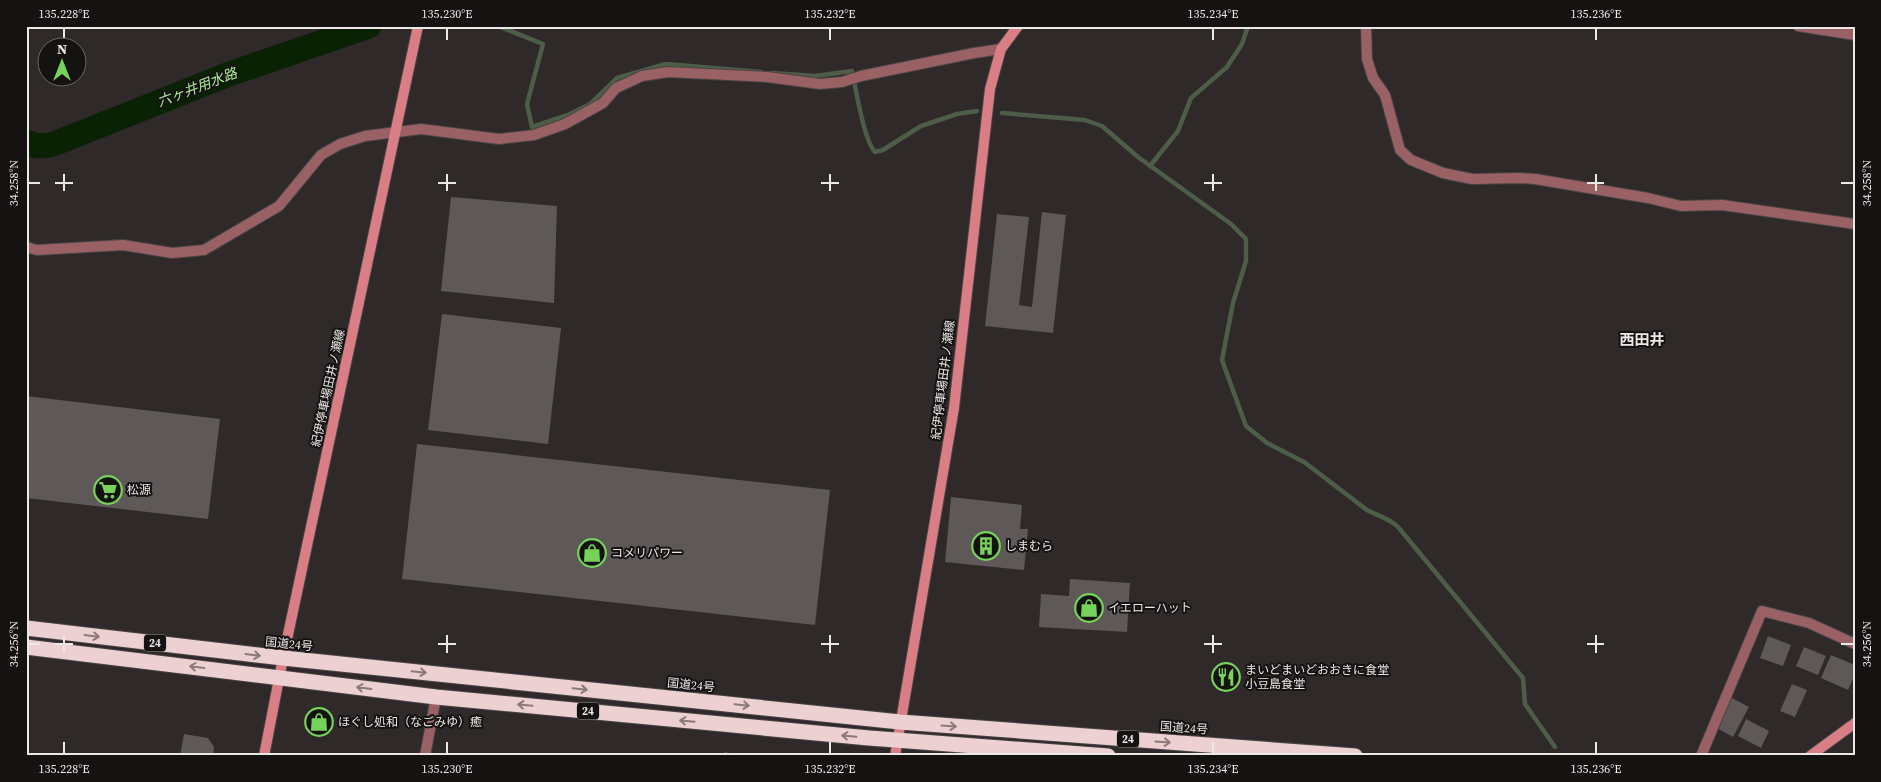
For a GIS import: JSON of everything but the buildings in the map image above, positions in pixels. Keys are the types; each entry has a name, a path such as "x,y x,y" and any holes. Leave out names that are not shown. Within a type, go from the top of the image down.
{"highway":[{"name":"国道24号","path":"26,628 283,658 900,722 1355,756"},
{"name":"24","path":"26,647 436,697 897,740 1108,756"}],"main road":[{"name":"紀伊停車場田井ノ瀬線","path":"264,756 283,658 418,26"},
{"name":"紀伊停車場田井ノ瀬線","path":"895,756 954,408 990,89 1001,49 1018,26"},
{"path":"1810,756 1855,723"}],"street":[{"path":"1366,26 1367,59 1373,78 1384,95 1400,150 1410,160 1443,173 1472,180 1535,179 1648,198 1681,206 1722,205 1855,224"},
{"path":"1798,26 1855,35"},
{"path":"26,247 38,250 123,245 172,254 204,250 279,206 321,155 340,144 365,136 421,130 499,139 534,135 565,124 603,103 616,88 642,76 668,72 767,77 827,83 842,82 862,76 1001,49"},
{"path":"1702,756 1762,611 1809,623 1855,644"},
{"path":"425,756 436,697"}],"waterway":[{"name":"六ヶ井用水路","path":"26,142 37,146 51,145 232,73 369,26"},
{"path":"498,26 543,44 527,104 532,127 568,115 590,104 617,78 666,64 761,72"},
{"path":"1150,166 1178,131 1191,98 1227,67 1242,44 1248,26"},
{"path":"771,73 815,76 852,71 867,137 875,152 883,150 921,126 957,114 977,111"},
{"path":"1002,113 1085,120 1102,126 1138,157 1231,224 1246,239 1246,261 1233,303 1222,360 1246,426 1267,443 1304,462 1367,510 1387,519 1398,527 1523,678 1525,704 1555,747"}],"place":[{"name":"松源","path":"108,490"},
{"name":"しまむら","path":"986,546"},
{"name":"コメリパワー","path":"592,553"},
{"name":"イエローハット","path":"1089,608"},
{"name":"まいどまいどおおきに食堂 小豆島食堂","path":"1226,677"},
{"name":"ほぐし処和（なごみゆ）癒","path":"319,722"}],"district":[{"name":"西田井","path":"1642,340"}]}
